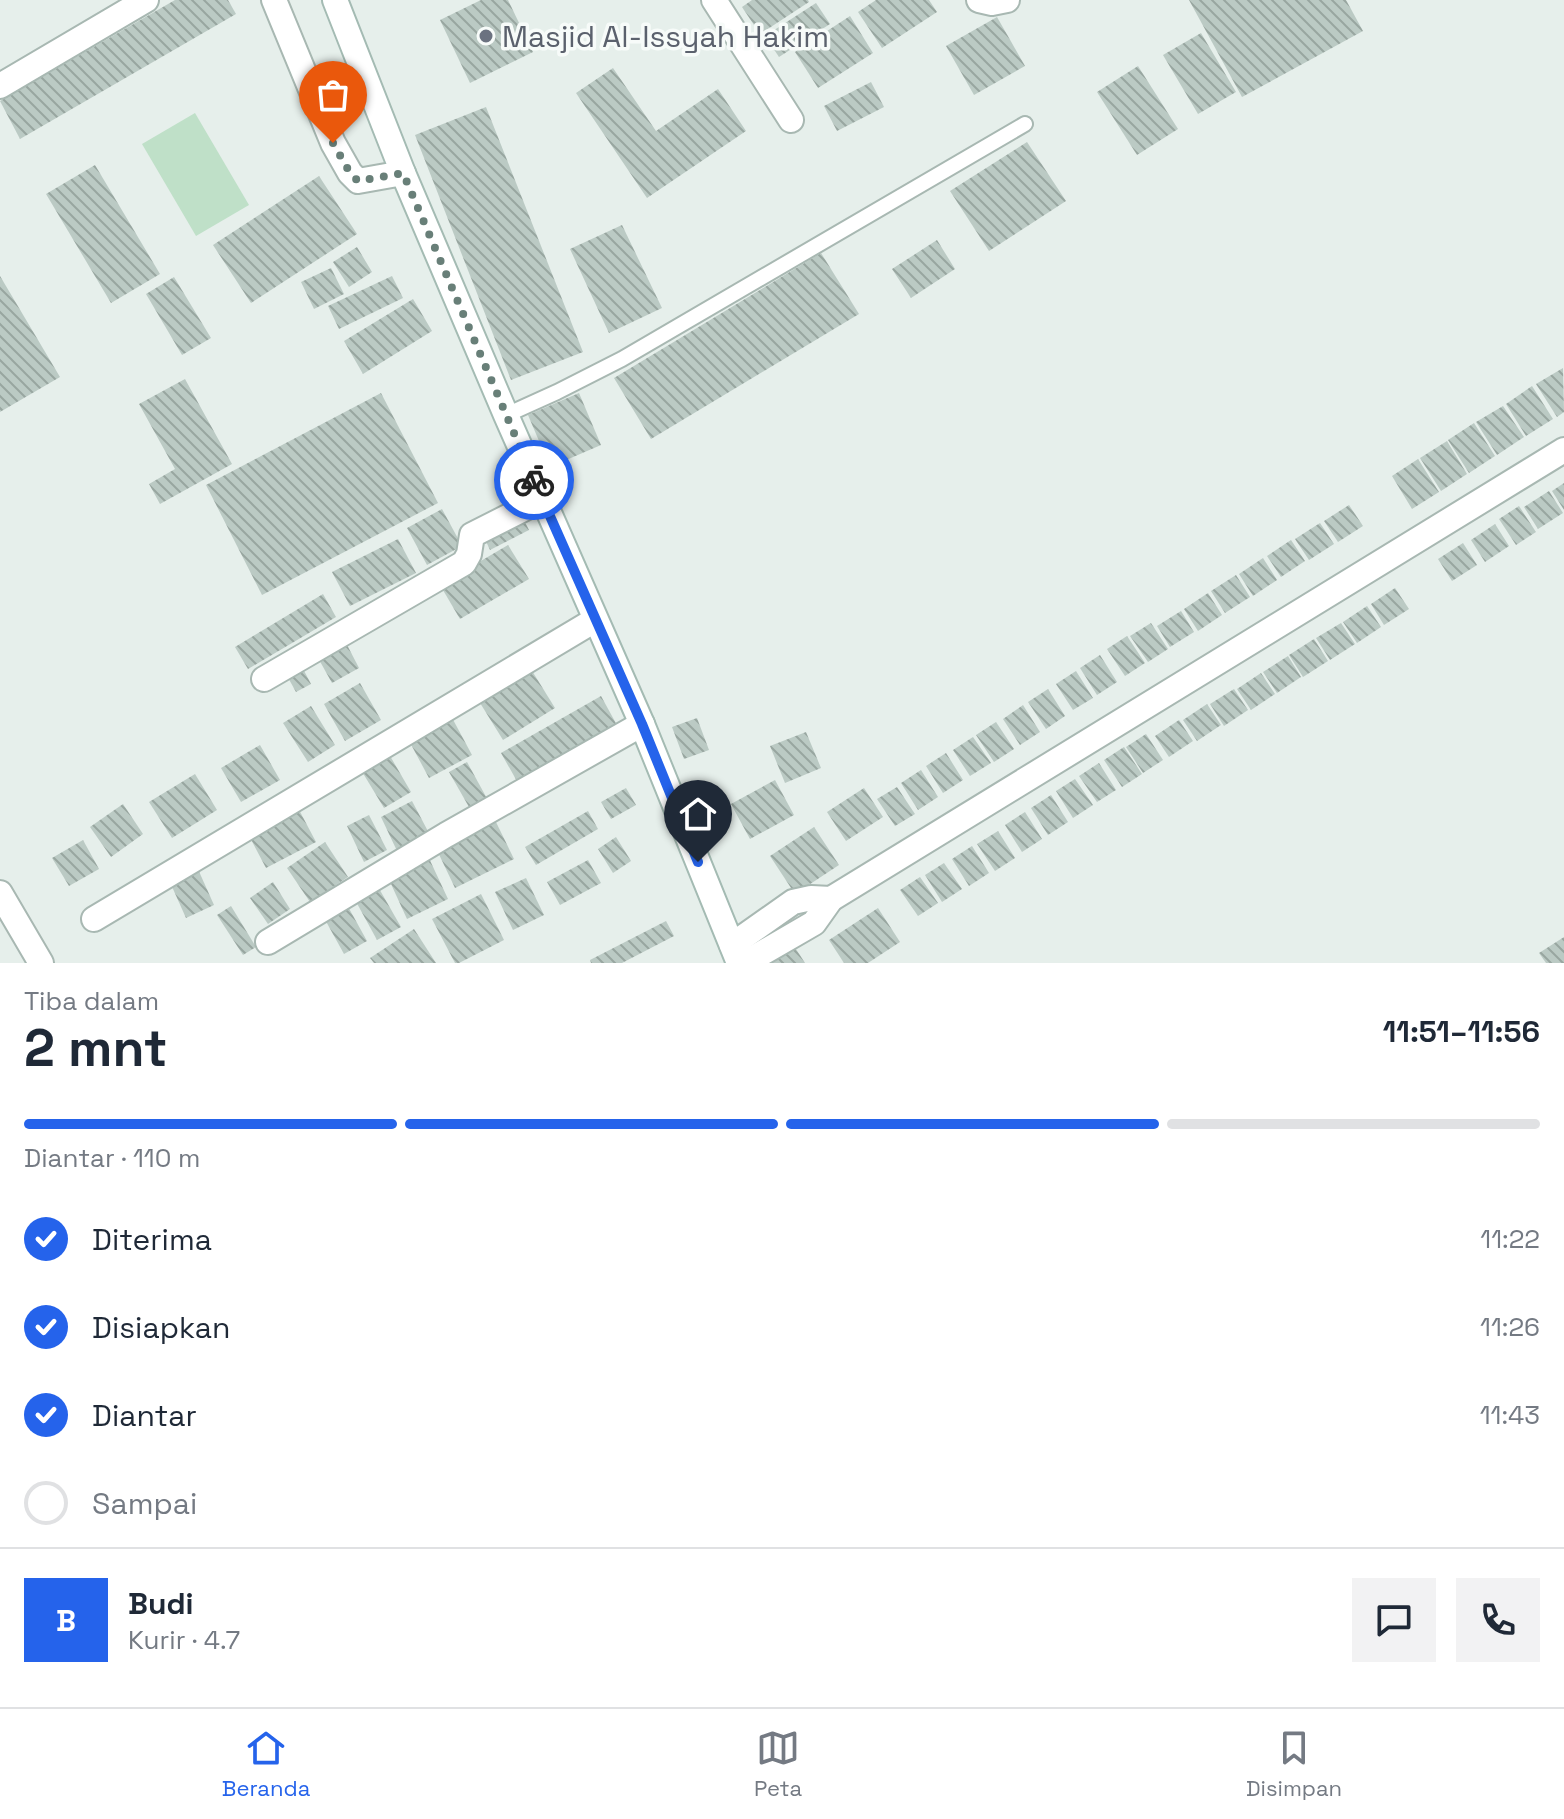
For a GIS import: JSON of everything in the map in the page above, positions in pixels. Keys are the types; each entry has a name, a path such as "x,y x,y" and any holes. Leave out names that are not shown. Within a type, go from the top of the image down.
{"street":[{"path":"0,86 146,0"},
{"path":"274,0 333,143 350,173 358,181 403,173"},
{"path":"335,0 403,173 642,724 739,957 793,902 805,898 831,899 1564,450"},
{"path":"714,0 791,120"},
{"path":"979,0 992,3 1007,0"},
{"path":"264,679 464,563 469,554 470,539 476,532 543,499"},
{"path":"94,919 595,620"},
{"path":"268,942 446,835 642,724"},
{"path":"0,893 41,963"}],"lane":[{"path":"506,415 622,359 1025,124"}],"green space":[{"path":"195,113 249,205 196,236 142,144"}],"building":[{"path":"175,0 228,0 236,14 20,139 0,101"},
{"name":"Masjid Al-Issyah Hakim","path":"481,0 508,0 533,52 470,83 440,20"},
{"path":"752,0 809,2 760,34 742,7"},
{"path":"876,0 929,0 937,12 882,48 858,12"},
{"path":"1189,0 1346,0 1363,31 1242,97"},
{"path":"816,3 830,24 779,57 765,36"},
{"path":"850,16 873,53 818,88 795,52"},
{"path":"997,17 1025,66 974,95 946,46"},
{"path":"1201,33 1236,92 1198,114 1163,55"},
{"path":"1138,66 1178,129 1137,155 1097,92"},
{"path":"613,68 656,131 718,89 746,131 647,198 576,93"},
{"path":"871,82 884,107 837,131 824,106"},
{"path":"486,107 583,352 511,380 415,135"},
{"path":"1027,142 1066,201 989,251 950,191"},
{"path":"95,165 160,274 111,303 46,194"},
{"path":"319,176 357,234 251,303 213,245"},
{"path":"622,225 662,308 609,333 570,249"},
{"path":"937,240 955,269 911,298 892,269"},
{"path":"357,247 372,272 349,287 333,262"},
{"path":"821,253 859,314 651,439 614,378"},
{"path":"331,268 344,294 314,309 301,282"},
{"path":"0,276 60,377 0,412"},
{"path":"392,276 403,298 339,329 328,306"},
{"path":"174,277 211,338 182,355 146,294"},
{"path":"413,299 432,331 363,374 344,341"},
{"path":"1563,368 1564,412 1557,417 1536,384"},
{"path":"185,379 232,464 160,504 149,484 175,469 139,404"},
{"path":"1532,386 1553,419 1526,436 1506,404"},
{"path":"381,393 438,503 262,595 206,485"},
{"path":"579,393 601,445 550,467 528,415"},
{"path":"1503,406 1524,437 1497,455 1476,422"},
{"path":"1474,423 1495,456 1469,473 1448,440"},
{"path":"1447,441 1467,474 1441,491 1420,458"},
{"path":"1418,459 1439,492 1412,509 1392,476"},
{"path":"1564,483 1564,510 1552,491"},
{"path":"1549,491 1563,513 1538,529 1524,507"},
{"path":"1349,505 1363,526 1338,542 1324,521"},
{"path":"1519,506 1536,532 1516,545 1499,519"},
{"path":"442,509 462,546 427,565 407,528"},
{"path":"522,516 529,530 490,550 483,535"},
{"path":"1320,523 1334,544 1309,560 1295,539"},
{"path":"1495,524 1509,546 1485,562 1471,540"},
{"path":"398,539 416,573 350,606 332,572"},
{"path":"1291,540 1305,561 1281,577 1267,556"},
{"path":"1463,543 1477,565 1452,581 1438,559"},
{"path":"508,545 529,579 460,619 440,585"},
{"path":"1263,558 1277,580 1253,596 1239,574"},
{"path":"1236,575 1250,597 1225,613 1211,591"},
{"path":"1395,588 1409,609 1384,625 1371,604"},
{"path":"1208,593 1222,615 1198,631 1184,609"},
{"path":"323,594 336,617 248,669 235,647"},
{"path":"1367,606 1381,627 1357,643 1343,622"},
{"path":"1181,611 1194,632 1170,647 1157,626"},
{"path":"1151,623 1168,649 1148,662 1130,636"},
{"path":"1341,623 1355,644 1330,660 1316,638"},
{"path":"1127,636 1145,663 1125,676 1107,649"},
{"path":"1314,639 1328,661 1303,677 1289,655"},
{"path":"345,641 359,668 332,683 317,656"},
{"path":"1100,655 1117,682 1097,695 1080,668"},
{"path":"1288,656 1301,677 1277,693 1263,672"},
{"path":"301,665 311,684 296,692 286,674"},
{"path":"529,666 555,708 503,740 477,698"},
{"path":"1076,671 1093,698 1073,710 1056,684"},
{"path":"1261,673 1275,694 1251,710 1237,689"},
{"path":"360,683 381,720 345,741 324,704"},
{"path":"1048,689 1065,716 1046,729 1028,702"},
{"path":"1234,689 1248,710 1224,726 1210,704"},
{"path":"601,696 618,727 518,783 501,753"},
{"path":"1207,704 1221,725 1197,741 1183,720"},
{"path":"1023,705 1040,732 1020,745 1003,719"},
{"path":"311,706 335,745 308,762 283,723"},
{"path":"450,714 472,755 429,778 407,737"},
{"path":"697,718 709,750 684,759 672,727"},
{"path":"1179,720 1193,741 1169,757 1155,736"},
{"path":"996,722 1014,749 994,762 976,735"},
{"path":"806,732 821,768 785,783 770,746"},
{"path":"1146,734 1163,760 1143,773 1126,747"},
{"path":"973,737 991,763 970,776 953,750"},
{"path":"260,745 280,780 241,802 221,768"},
{"path":"1124,747 1142,774 1122,787 1104,760"},
{"path":"386,749 411,792 384,808 358,765"},
{"path":"946,753 963,780 943,793 926,766"},
{"path":"467,762 490,804 473,814 449,772"},
{"path":"1099,763 1116,790 1097,802 1079,776"},
{"path":"921,770 938,797 918,810 901,783"},
{"path":"195,774 217,810 172,838 149,802"},
{"path":"1075,779 1093,805 1073,818 1056,791"},
{"path":"775,780 794,815 750,839 731,804"},
{"path":"897,787 915,814 895,826 877,799"},
{"path":"626,788 636,805 611,819 601,802"},
{"path":"864,788 883,817 846,841 827,812"},
{"path":"1051,795 1068,822 1048,835 1031,808"},
{"path":"412,801 431,837 398,853 381,817"},
{"path":"123,804 143,834 111,857 90,827"},
{"path":"297,806 316,842 266,868 247,832"},
{"path":"588,811 598,829 536,865 525,847"},
{"path":"1025,812 1042,839 1022,852 1005,825"},
{"path":"369,815 387,850 364,862 347,826"},
{"path":"494,818 514,859 455,888 435,846"},
{"path":"814,827 839,865 795,894 770,856"},
{"path":"998,831 1015,858 995,871 977,844"},
{"path":"616,837 631,861 613,873 598,849"},
{"path":"83,840 99,869 69,886 52,858"},
{"path":"325,842 348,877 310,902 287,868"},
{"path":"972,846 989,873 969,886 952,859"},
{"path":"427,854 448,899 407,919 386,873"},
{"path":"588,860 601,883 560,905 547,882"},
{"path":"944,863 962,889 942,902 925,875"},
{"path":"197,867 214,905 186,918 169,880"},
{"path":"920,877 938,903 918,916 900,890"},
{"path":"526,878 544,915 513,930 495,892"},
{"path":"273,882 290,909 268,924 250,898"},
{"path":"377,885 401,927 377,940 354,898"},
{"path":"481,894 504,940 455,963 432,919"},
{"path":"346,903 367,941 344,954 323,916"},
{"path":"231,906 256,947 243,955 217,915"},
{"path":"878,908 900,942 868,963 844,963 829,940"},
{"path":"666,921 674,936 622,963 591,963 590,960"},
{"path":"414,929 436,963 374,963 370,958"},
{"path":"1564,937 1564,963 1546,963 1539,953"},
{"path":"794,946 805,963 768,963"}],"way so far":[{"path":"333,143 358,181 403,173 534,480"}],"place":[{"name":"Masjid Al-Issyah Hakim","path":"486,36"}],"route":[{"path":"534,480 642,724 698,862"}]}
